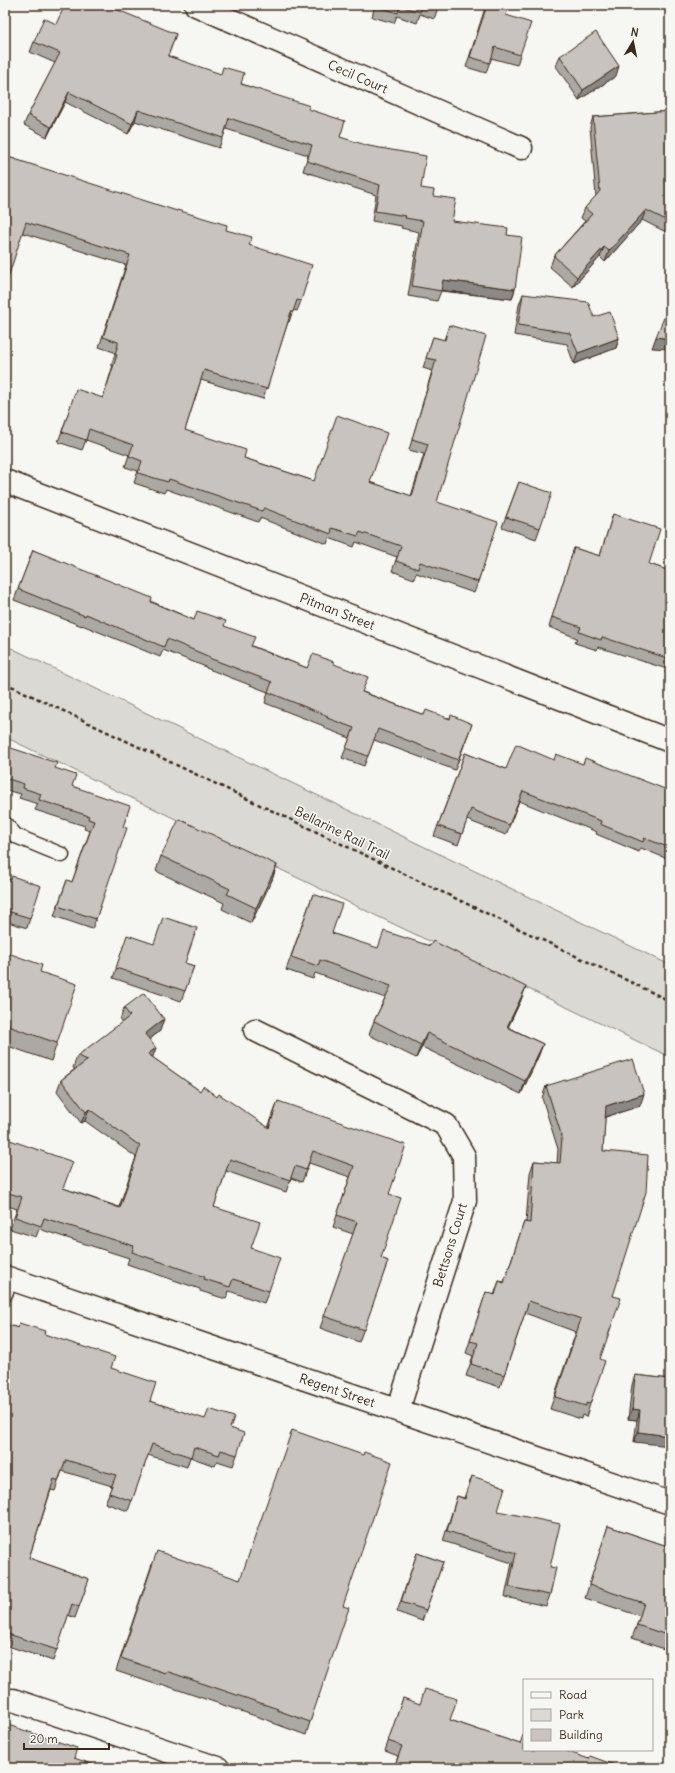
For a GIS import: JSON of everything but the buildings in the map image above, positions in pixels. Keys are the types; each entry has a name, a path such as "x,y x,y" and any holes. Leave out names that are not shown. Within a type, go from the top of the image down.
{"street":[{"name":"Cecil Court","path":"196,5 521,148"},
{"name":"Pitman Street","path":"5,481 670,742"},
{"name":"Bettsons Court","path":"255,1030 446,1125 464,1156 465,1201 398,1410"},
{"name":"Regent Street","path":"7,1283 398,1410 670,1503"},
{"path":"13,1700 218,1768"}],"lane":[{"path":"5,824 16,836 62,855"}],"path":[{"name":"Bellarine Rail Trail","path":"5,683 670,1001"}],"green space":[{"path":"5,645 670,965 670,1057 5,737"}]}
